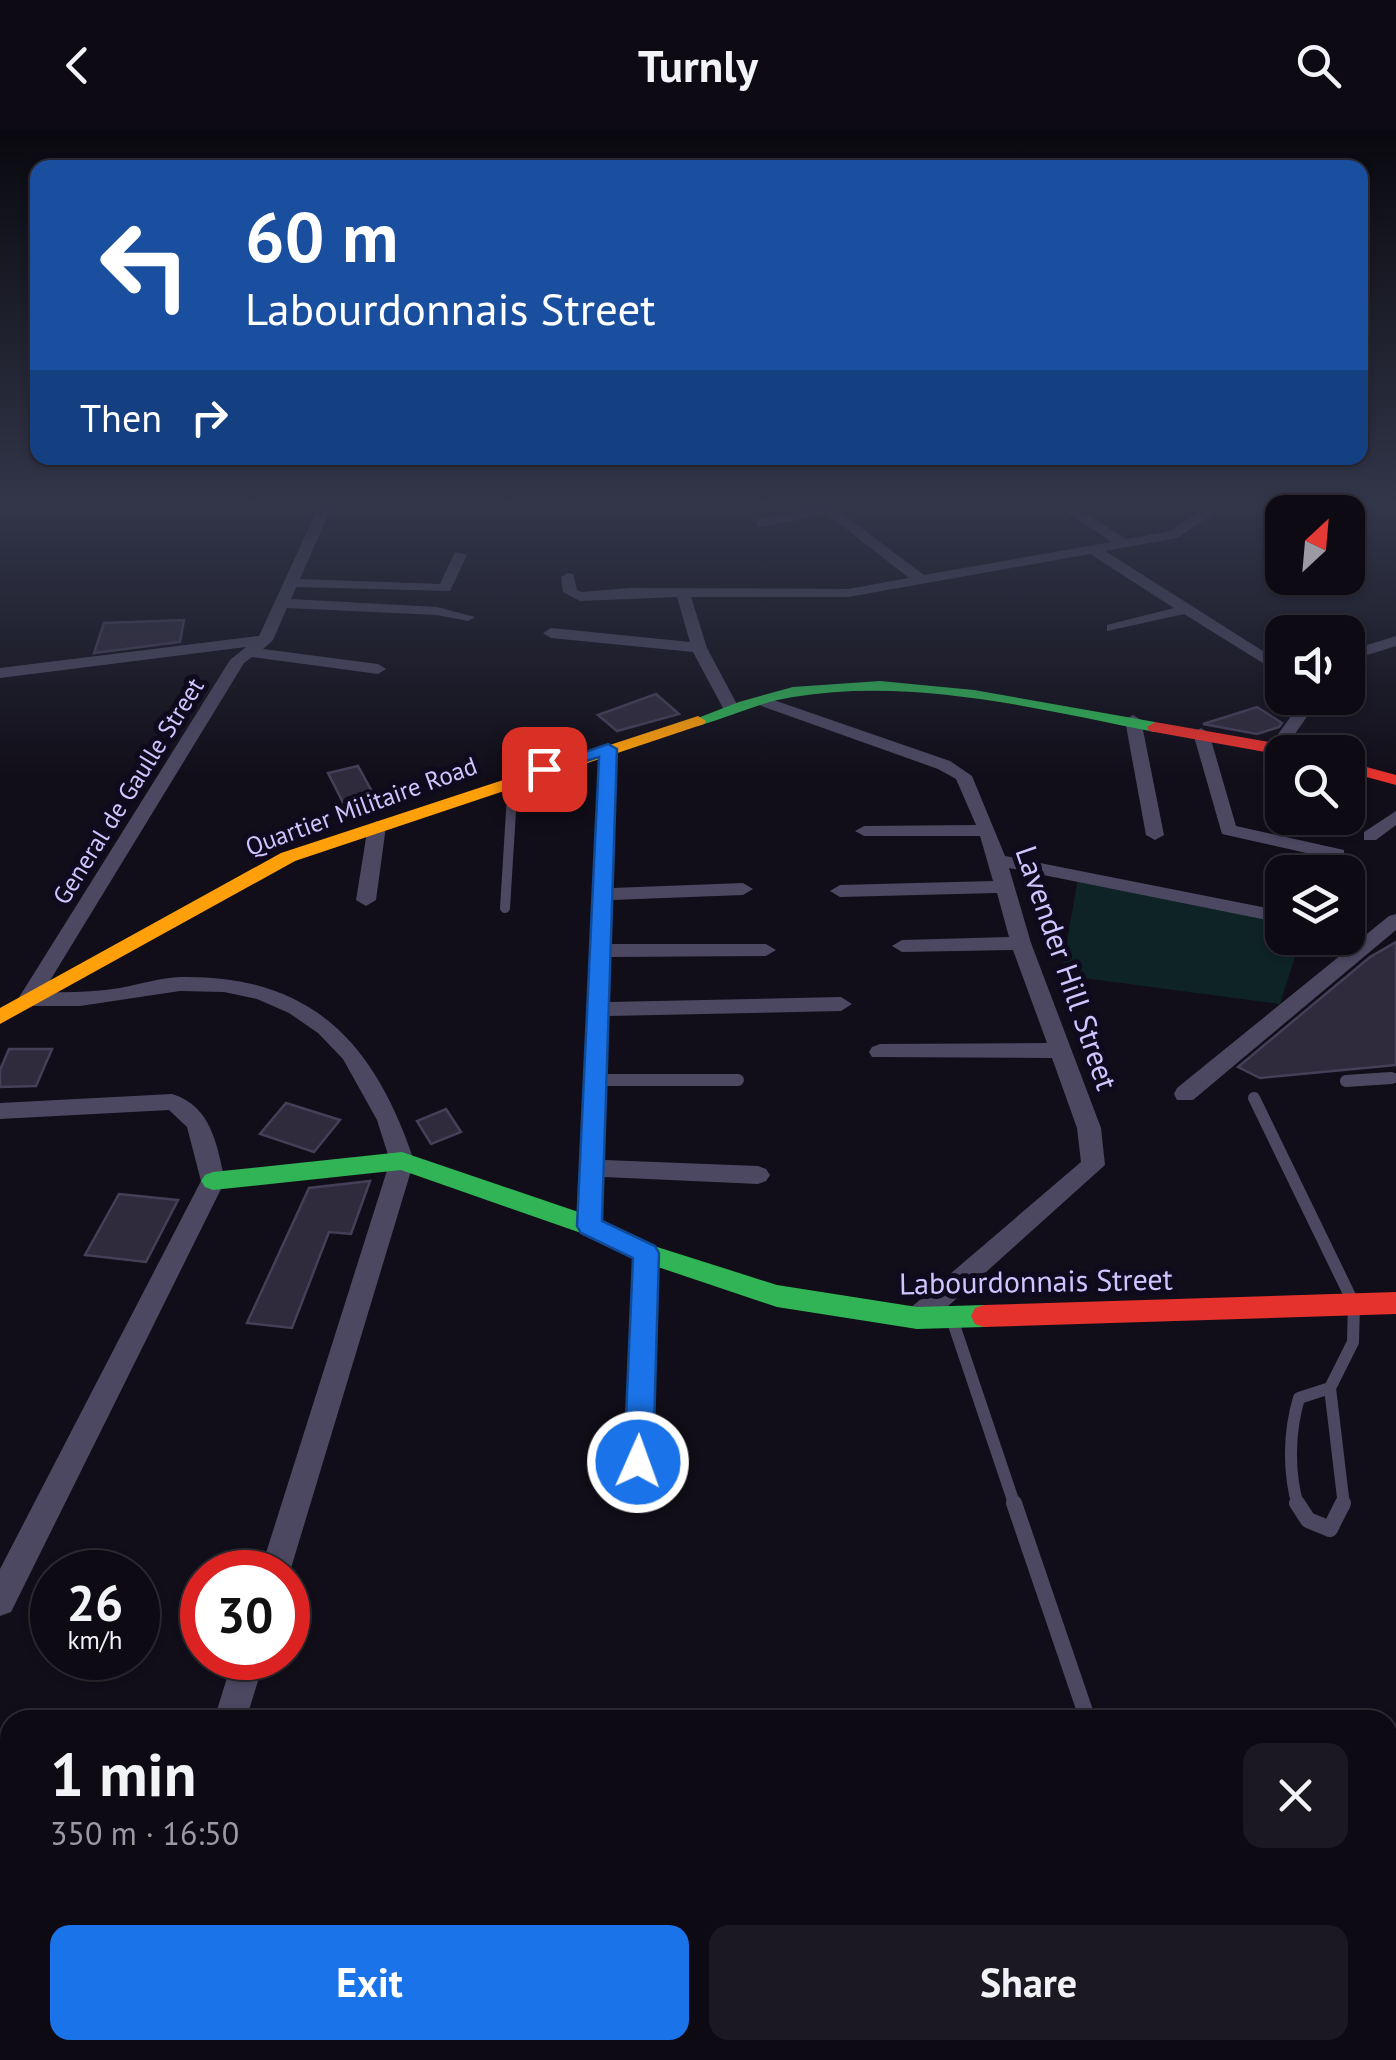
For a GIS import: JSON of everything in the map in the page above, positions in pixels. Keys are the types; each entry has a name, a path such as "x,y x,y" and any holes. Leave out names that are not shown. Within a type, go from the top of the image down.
{"main road":[{"name":"Quartier Militaire Road","path":"0,1016 250,875 513,779 762,701 820,688 883,687 1009,700 1265,746"},
{"path":"1365,771 1396,780"},
{"path":"0,984 28,1000"},
{"path":"213,1181 402,1160"},
{"name":"Labourdonnais Street","path":"402,1160 590,1226 646,1253 777,1296 918,1318 1396,1303"}],"street":[{"name":"General de Gaulle Street","path":"28,1000 238,660 265,640 285,596"},
{"path":"685,596 699,648 732,710"},
{"path":"1166,596 1265,659"},
{"path":"282,603 436,611 468,617"},
{"path":"1112,628 1186,609"},
{"path":"551,633 699,648"},
{"path":"0,673 265,640"},
{"path":"1365,651 1396,641"},
{"path":"250,652 378,669"},
{"name":"Lavender Hill Street","path":"762,701 963,776 988,830 1020,943 1089,1128 1093,1165 918,1318"},
{"path":"1133,720 1154,835"},
{"path":"1201,733 1228,830 1337,854"},
{"path":"590,1226 608,749"},
{"path":"1370,836 1396,816"},
{"path":"366,900 376,826"},
{"path":"864,831 988,830"},
{"path":"996,860 1265,914"},
{"path":"840,891 1004,887"},
{"path":"602,894 744,889"},
{"path":"1185,1094 1396,920"},
{"path":"902,946 1020,943"},
{"path":"600,951 766,950"},
{"path":"28,1000 110,997 180,984 273,994 303,1007 329,1030 376,1085 389,1112 402,1160 282,1550"},
{"path":"598,1009 840,1004"},
{"path":"880,1052 1061,1050"},
{"path":"0,1111 172,1102 186,1108 198,1121 213,1181 0,1601"},
{"path":"592,1168 758,1176"},
{"path":"638,1462 646,1253"},
{"path":"233,1710 242,1680"}],"lane":[{"path":"505,908 513,779"},
{"path":"1346,1080 1396,1078"},
{"path":"595,1080 738,1080"},
{"path":"1254,1098 1354,1304 1352,1342 1330,1388 1344,1509 1330,1530 1312,1524 1299,1507 1291,1418 1299,1398 1330,1388"},
{"path":"951,1317 1085,1710"}],"green space":[{"path":"1078,878 1265,917 1265,955 1296,955 1280,1004 1061,975"}],"building":[{"path":"184,620 180,642 94,653 104,623"},
{"path":"656,694 679,714 617,731 598,715"},
{"path":"1257,707 1282,723 1257,734 1203,724"},
{"path":"358,766 381,808 350,816 328,773"},
{"path":"1396,942 1396,1065 1260,1078 1238,1067 1370,957"},
{"path":"9,1049 52,1049 36,1086 0,1087 0,1070"},
{"path":"286,1103 340,1120 314,1152 260,1134"},
{"path":"446,1109 461,1132 431,1144 417,1121"},
{"path":"370,1181 351,1234 329,1232 292,1328 247,1323 309,1188"},
{"path":"119,1194 178,1200 146,1262 85,1255"}],"traffic: fast":[{"path":"698,721 793,692 880,686 974,694 1155,727"},
{"path":"213,1181 402,1161 590,1226 646,1253 777,1296 917,1318 984,1316"}],"traffic: slow":[{"path":"0,1017 288,857 698,721"}],"traffic: jam":[{"path":"1155,727 1265,746"},
{"path":"1365,772 1396,780"},
{"path":"984,1316 1396,1303"}],"route":[{"path":"544,769 608,749 590,1226 646,1253 638,1462"}]}
